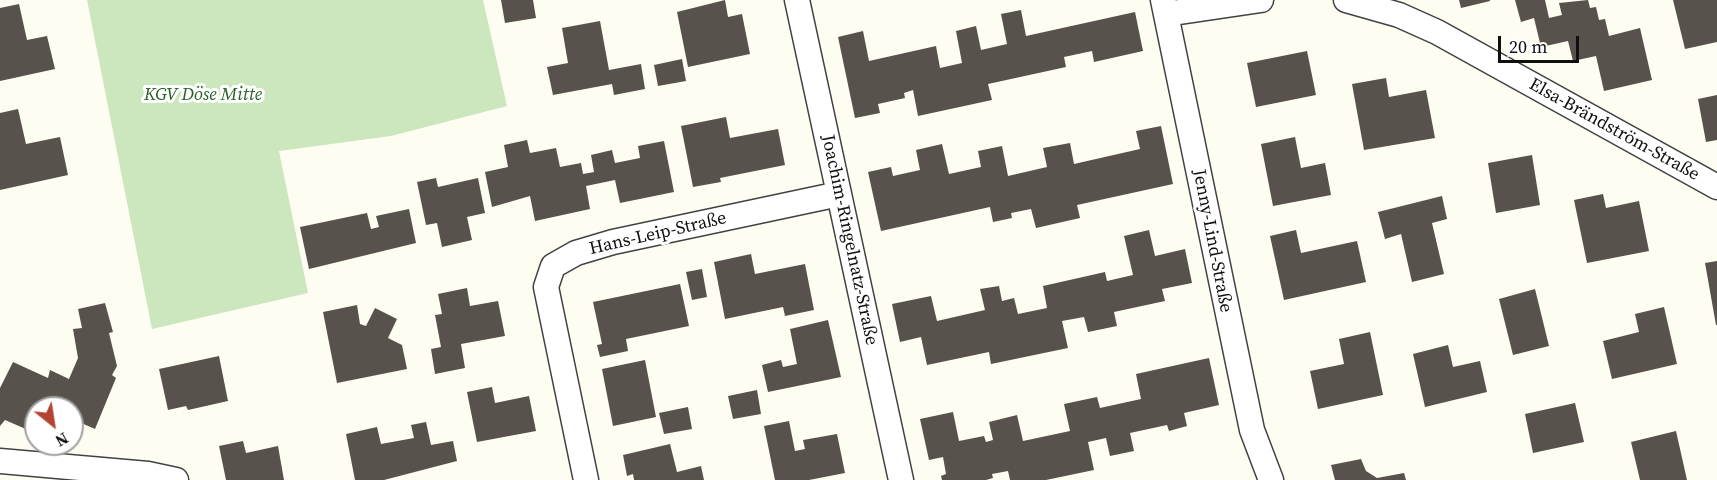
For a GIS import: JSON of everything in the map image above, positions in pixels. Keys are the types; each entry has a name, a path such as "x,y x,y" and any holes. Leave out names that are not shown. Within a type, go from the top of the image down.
{"street":[{"name":"Joachim-Ringelnatz-Straße","path":"797,0 900,480"},
{"path":"1165,7 1261,0"},
{"name":"Elsa-Brändström-Straße","path":"1346,0 1399,15 1437,32 1717,187"},
{"name":"Jenny-Lind-Straße","path":"1165,7 1252,430 1271,480"},
{"name":"Hans-Leip-Straße","path":"586,480 546,286 553,266 576,253 613,243 839,194"},
{"path":"0,461 158,475 176,480"}],"green space":[{"name":"KGV Döse Mitte","path":"87,0 483,0 507,106 391,136 279,151 308,293 152,329"}],"building":[{"path":"501,0 533,0 536,18 505,23"},
{"path":"725,0 728,17 742,14 750,54 688,67 677,12"},
{"path":"1459,0 1490,0 1490,1 1461,8"},
{"path":"1515,0 1545,0 1549,18 1562,15 1559,3 1588,0 1590,8 1596,7 1599,20 1605,19 1609,36 1640,28 1652,80 1604,91 1596,56 1573,61 1568,41 1541,47 1534,18 1521,22"},
{"path":"1673,0 1717,0 1717,42 1685,49"},
{"path":"19,4 27,40 47,36 55,69 0,81 0,8"},
{"path":"1021,10 1026,36 1135,12 1143,51 1094,62 1092,51 1064,57 1066,67 988,84 992,100 918,116 913,90 904,93 905,98 878,104 880,113 855,118 838,37 863,31 869,61 936,46 940,68 962,63 956,31 976,26 981,50 1007,44 1001,14"},
{"path":"600,21 609,70 641,64 645,89 614,95 612,84 553,95 547,67 568,63 562,28"},
{"path":"1307,51 1316,95 1256,107 1247,63"},
{"path":"682,59 686,81 658,86 654,65"},
{"path":"1386,78 1389,97 1426,90 1435,138 1364,150 1352,84"},
{"path":"1717,95 1717,140 1706,142 1698,99"},
{"path":"18,109 26,144 60,137 68,175 0,190 0,113"},
{"path":"726,117 730,138 778,129 785,165 720,178 721,182 693,187 681,126"},
{"path":"1161,126 1173,184 1077,205 1080,218 1036,228 1031,209 1011,213 1012,218 993,222 990,207 881,231 868,172 891,167 893,176 920,170 916,150 942,144 949,174 981,167 978,151 1002,146 1008,176 1047,167 1043,148 1070,143 1074,164 1140,149 1136,131"},
{"path":"1295,137 1301,168 1325,163 1331,195 1273,206 1261,144"},
{"path":"527,140 530,153 556,148 560,167 581,163 583,174 594,172 591,155 612,150 615,163 640,158 638,146 664,141 674,192 620,203 615,180 586,186 590,209 535,221 530,196 492,207 485,172 508,167 504,145"},
{"path":"1532,155 1540,205 1496,213 1488,163"},
{"path":"436,178 438,187 478,178 485,213 467,217 472,240 442,247 437,223 426,225 417,182"},
{"path":"1603,194 1606,208 1639,201 1649,251 1587,263 1574,200"},
{"path":"1442,196 1447,219 1432,223 1444,274 1412,282 1401,234 1385,239 1378,212"},
{"path":"409,209 416,243 309,269 300,227 367,213 371,229 379,227 376,216"},
{"path":"1149,230 1155,256 1185,249 1192,283 1162,289 1165,301 1114,312 1117,326 1088,332 1084,317 1062,321 1068,348 991,364 989,352 927,365 921,337 900,342 892,304 931,296 937,321 985,310 980,289 999,286 1002,301 1014,298 1018,314 1047,308 1043,286 1105,272 1107,281 1133,275 1124,236"},
{"path":"1296,230 1301,253 1357,241 1366,282 1284,300 1270,236"},
{"path":"751,254 755,274 805,264 814,310 785,316 783,307 725,319 714,262"},
{"path":"1717,261 1717,325 1716,325 1705,263"},
{"path":"702,269 707,297 692,300 686,272"},
{"path":"680,284 689,326 626,339 628,351 600,357 597,345 602,344 593,302"},
{"path":"467,288 470,306 498,301 505,336 461,344 465,368 435,374 431,349 441,347 435,315 442,314 438,294"},
{"path":"1535,289 1549,346 1513,355 1499,299"},
{"path":"105,303 113,332 109,333 117,366 112,375 116,378 95,429 84,424 84,396 24,396 24,428 5,420 0,426 0,388 13,362 48,378 50,370 69,379 78,358 73,329 82,328 78,309"},
{"path":"357,305 360,324 366,326 375,308 397,319 388,338 402,345 407,369 337,383 323,312"},
{"path":"1664,307 1677,364 1612,379 1603,341 1639,332 1635,314"},
{"path":"828,320 841,377 768,392 762,365 781,360 783,367 797,364 790,329"},
{"path":"1370,332 1383,395 1318,409 1310,371 1344,364 1339,339"},
{"path":"1448,345 1453,367 1480,361 1487,392 1425,407 1413,354"},
{"path":"219,356 228,401 188,410 186,406 168,410 159,369"},
{"path":"1209,358 1219,405 1184,413 1187,426 1169,431 1167,425 1130,433 1134,451 1110,456 1106,438 1088,442 1094,470 1046,480 1010,480 1008,471 992,474 993,478 986,480 942,480 941,476 946,474 943,457 929,460 920,419 953,412 959,441 984,436 986,442 993,440 989,422 1017,415 1023,441 1070,431 1064,404 1097,397 1100,408 1141,399 1136,374"},
{"path":"645,360 656,417 613,426 602,369"},
{"path":"492,387 495,403 529,396 536,431 477,442 467,392"},
{"path":"757,390 761,414 733,419 728,396"},
{"path":"1575,403 1584,442 1533,453 1525,414"},
{"path":"688,407 692,429 664,434 659,413"},
{"path":"789,421 795,451 805,449 803,440 837,434 845,473 809,480 775,480 764,426"},
{"path":"426,422 431,445 453,441 457,461 384,480 355,480 346,434 377,427 381,444 414,438 411,425"},
{"path":"1676,431 1687,480 1640,480 1631,442"},
{"path":"243,441 246,453 278,446 284,480 226,480 219,446"},
{"path":"670,444 677,472 701,466 704,480 634,480 633,474 627,476 623,455"},
{"path":"1361,459 1366,471 1377,478 1404,473 1406,480 1335,480 1331,465"}]}
